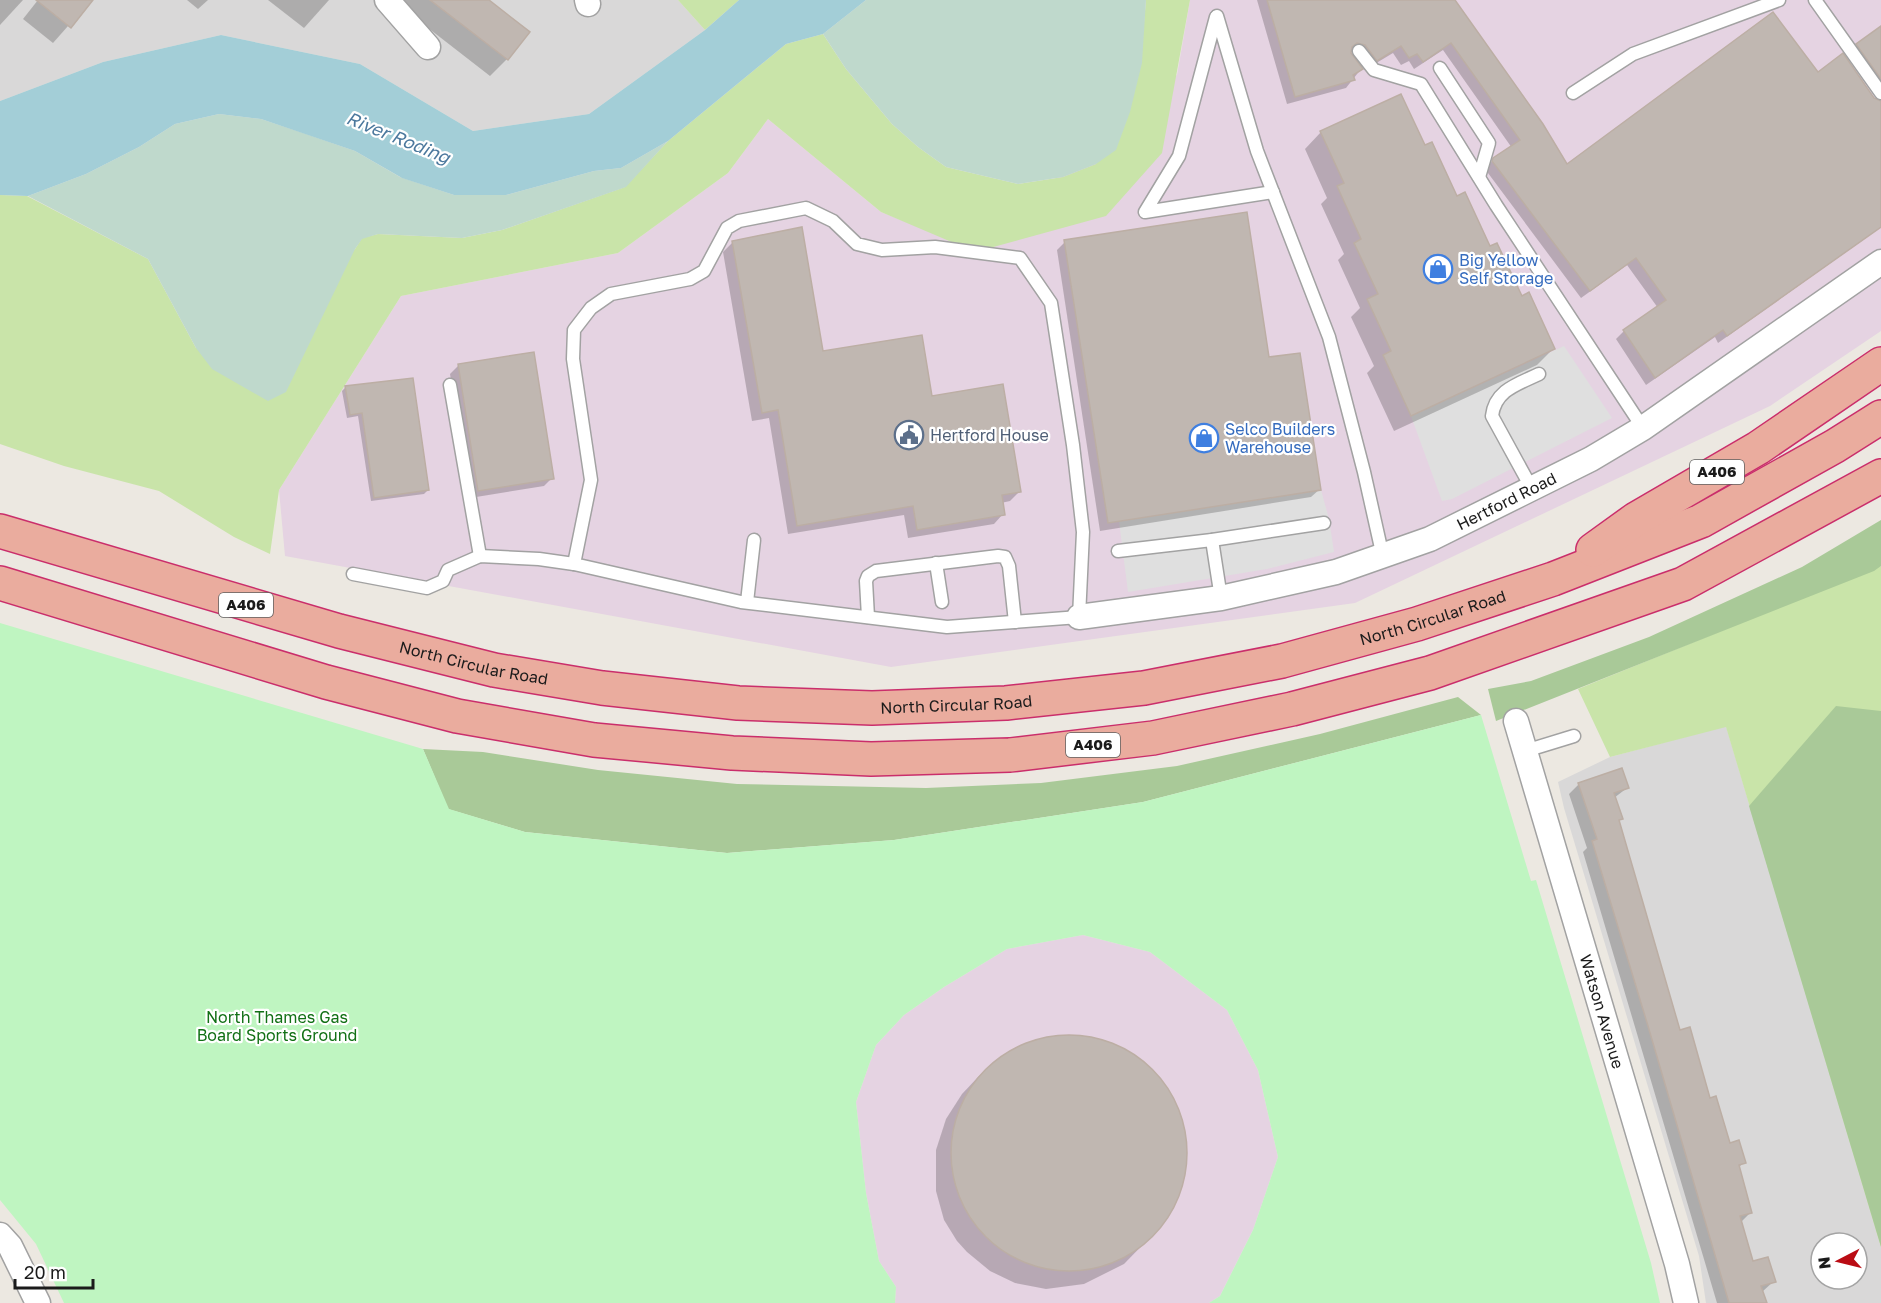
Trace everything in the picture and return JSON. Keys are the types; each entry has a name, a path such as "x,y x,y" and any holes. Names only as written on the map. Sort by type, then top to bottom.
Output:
{"highway":[{"name":"A406","path":"1552,579 1636,519 1758,448 1881,364"},
{"name":"North Circular Road","path":"0,531 339,631 494,670 602,688 738,703 872,708 1006,703 1144,688 1281,661 1417,624 1552,579 1701,521 1835,446 1881,417"},
{"name":"A406","path":"1683,584 1881,476"},
{"name":"A406","path":"0,583 326,682 484,721 594,740 732,753 871,759 1010,755 1153,738 1292,709 1430,673 1683,584 1881,502"}],"street":[{"path":"387,0 428,46"},
{"name":"Hertford Road","path":"1078,617 1221,598 1336,572 1430,539 1592,459 1643,428 1881,262"},
{"name":"Watson Avenue","path":"1516,721 1677,1264 1686,1303"},
{"path":"0,1235 10,1246 38,1303"}],"lane":[{"path":"1573,93 1633,54 1779,0"},
{"path":"1815,0 1881,93"},
{"path":"1273,192 1145,212 1179,156 1217,16 1257,151 1273,192 1329,338 1364,472 1383,557"},
{"path":"1359,51 1374,70 1421,84 1643,428"},
{"path":"1440,68 1489,143 1479,177"},
{"path":"353,573 428,588 442,581 448,570 480,556 539,559 574,564 747,602 947,627 1078,617 1083,532 1073,445 1051,303 1020,258 935,247 882,250 857,244 833,221 806,207 739,221 727,228 704,271 690,279 610,294 591,308 574,330 573,359 591,480 574,564"},
{"path":"1532,489 1492,416 1494,403 1505,391 1539,374"},
{"path":"450,385 480,556"},
{"path":"1118,551 1324,523"},
{"path":"747,602 754,540"},
{"path":"1212,540 1221,598"},
{"path":"868,617 866,588 868,576 876,571 990,556 1005,557 1009,566 1015,622"},
{"path":"936,563 942,602"},
{"path":"1525,751 1574,736"}],"shaded area":[{"path":"0,0 678,0 705,30 589,114 473,131 360,64 221,35 103,62 0,101"},
{"path":"1190,0 1881,0 1881,331 1770,406 1355,603 891,667 285,556 279,490 401,296 618,253 728,173 768,119 881,212 973,249 1177,75"},
{"path":"1564,346 1612,418 1452,499 1442,501 1411,416"},
{"path":"1321,490 1329,519 1334,552 1267,569 1128,592 1119,521"},
{"path":"1726,726 1881,1247 1881,1303 1706,1303 1699,1256 1558,782 1610,757"},
{"path":"1083,935 1150,952 1227,1010 1258,1070 1278,1157 1253,1230 1220,1296 1209,1303 895,1303 896,1287 879,1261 866,1193 856,1102 876,1045 904,1015 944,987 1007,949"}],"green space":[{"path":"678,0 739,0 705,30"},
{"path":"866,0 1146,0 1142,63 1130,112 1116,150 1096,164 1063,177 1018,184 946,167 892,124 846,69 823,34"},
{"path":"1146,0 1190,0 1162,153 1106,216 975,252 881,212 768,119 728,173 618,253 401,296 279,490 270,554 234,537 159,491 64,466 0,444 0,195 27,196 148,259 196,348 355,249 362,238 378,234 462,238 502,230 625,187 668,141 786,44 823,34 846,69 892,124 946,167 1018,184 1063,177 1096,164 1144,22"},
{"path":"219,114 261,119 306,134 355,151 400,177 454,195 506,195 594,171 621,168 668,141 626,187 502,230 462,238 378,234 362,239 355,249 286,392 268,401 212,369 196,348 148,259 28,196 86,174 139,147 175,124"},
{"path":"1881,520 1881,566 1874,571 1496,721 1488,689 1531,681 1649,637 1802,567"},
{"path":"1881,566 1881,1247 1726,727 1610,757 1578,689"},
{"name":"North Thames Gas Board Sports Ground","path":"0,623 423,749 449,809 525,832 727,853 894,840 1143,802 1481,715 1531,881 1536,880 1651,1263 1660,1303 1209,1303 1220,1296 1253,1230 1278,1157 1258,1070 1227,1010 1150,952 1083,935 1007,949 944,987 904,1015 876,1045 856,1102 866,1193 879,1261 896,1287 895,1303 64,1303 36,1244 0,1200"},
{"path":"1458,697 1481,715 1143,802 894,840 727,853 525,832 448,809 423,749 483,752 598,770 737,784 926,788 1041,783 1177,766 1320,734"},
{"path":"1836,706 1881,711 1881,1247 1749,806"}],"water":[{"name":"River Roding","path":"739,0 866,0 823,34 786,44 668,141 621,168 594,171 506,195 454,195 402,178 355,151 261,119 219,114 175,124 139,147 86,174 28,196 0,195 0,101 103,62 221,35 360,64 473,131 589,114 705,30"}],"building":[{"path":"36,0 93,0 71,28"},
{"path":"430,0 489,0 530,32 508,60"},
{"path":"1267,0 1455,0 1543,124 1567,164 1773,12 1818,72 1843,53 1874,98 1881,101 1881,227 1727,336 1723,330 1655,378 1623,330 1666,300 1636,258 1590,291 1492,161 1493,158 1520,140 1451,43 1423,62 1417,54 1409,58 1401,46 1377,61 1365,45 1357,43 1352,47 1351,53 1363,69 1353,75 1355,80 1295,97"},
{"path":"1881,26 1881,79 1856,44"},
{"name":"Big Yellow Self Storage","path":"1401,94 1425,145 1432,142 1457,196 1465,192 1490,246 1497,243 1522,296 1529,292 1555,349 1411,416 1383,355 1391,351 1367,299 1378,294 1354,243 1361,239 1337,186 1344,183 1320,131"},
{"path":"1247,212 1269,357 1300,353 1321,490 1108,523 1064,240"},
{"name":"Hertford House","path":"802,227 823,351 922,335 932,396 1003,384 1021,492 1002,495 1005,515 917,530 913,506 797,526 778,410 762,413 732,241"},
{"path":"534,352 554,479 478,491 458,364"},
{"path":"413,378 429,490 374,498 362,413 350,415 345,386"},
{"path":"1622,768 1629,788 1614,793 1623,819 1619,820 1680,1030 1690,1027 1710,1098 1716,1096 1730,1143 1739,1140 1746,1163 1739,1165 1752,1213 1740,1216 1753,1261 1768,1257 1776,1282 1761,1286 1767,1303 1729,1303 1592,841 1597,839 1578,783"},
{"path":"1057,1035 1081,1035 1103,1040 1125,1049 1153,1069 1167,1087 1178,1108 1185,1130 1187,1153 1185,1176 1178,1198 1167,1219 1153,1237 1125,1257 1103,1266 1081,1271 1057,1271 1035,1266 1013,1257 985,1237 965,1209 956,1187 951,1165 951,1141 956,1119 965,1097 985,1069 1013,1049 1035,1040"}],"place":[{"name":"Big Yellow Self Storage","path":"1438,269"},
{"name":"Hertford House","path":"909,435"},
{"name":"Selco Builders Warehouse","path":"1204,438"}]}
